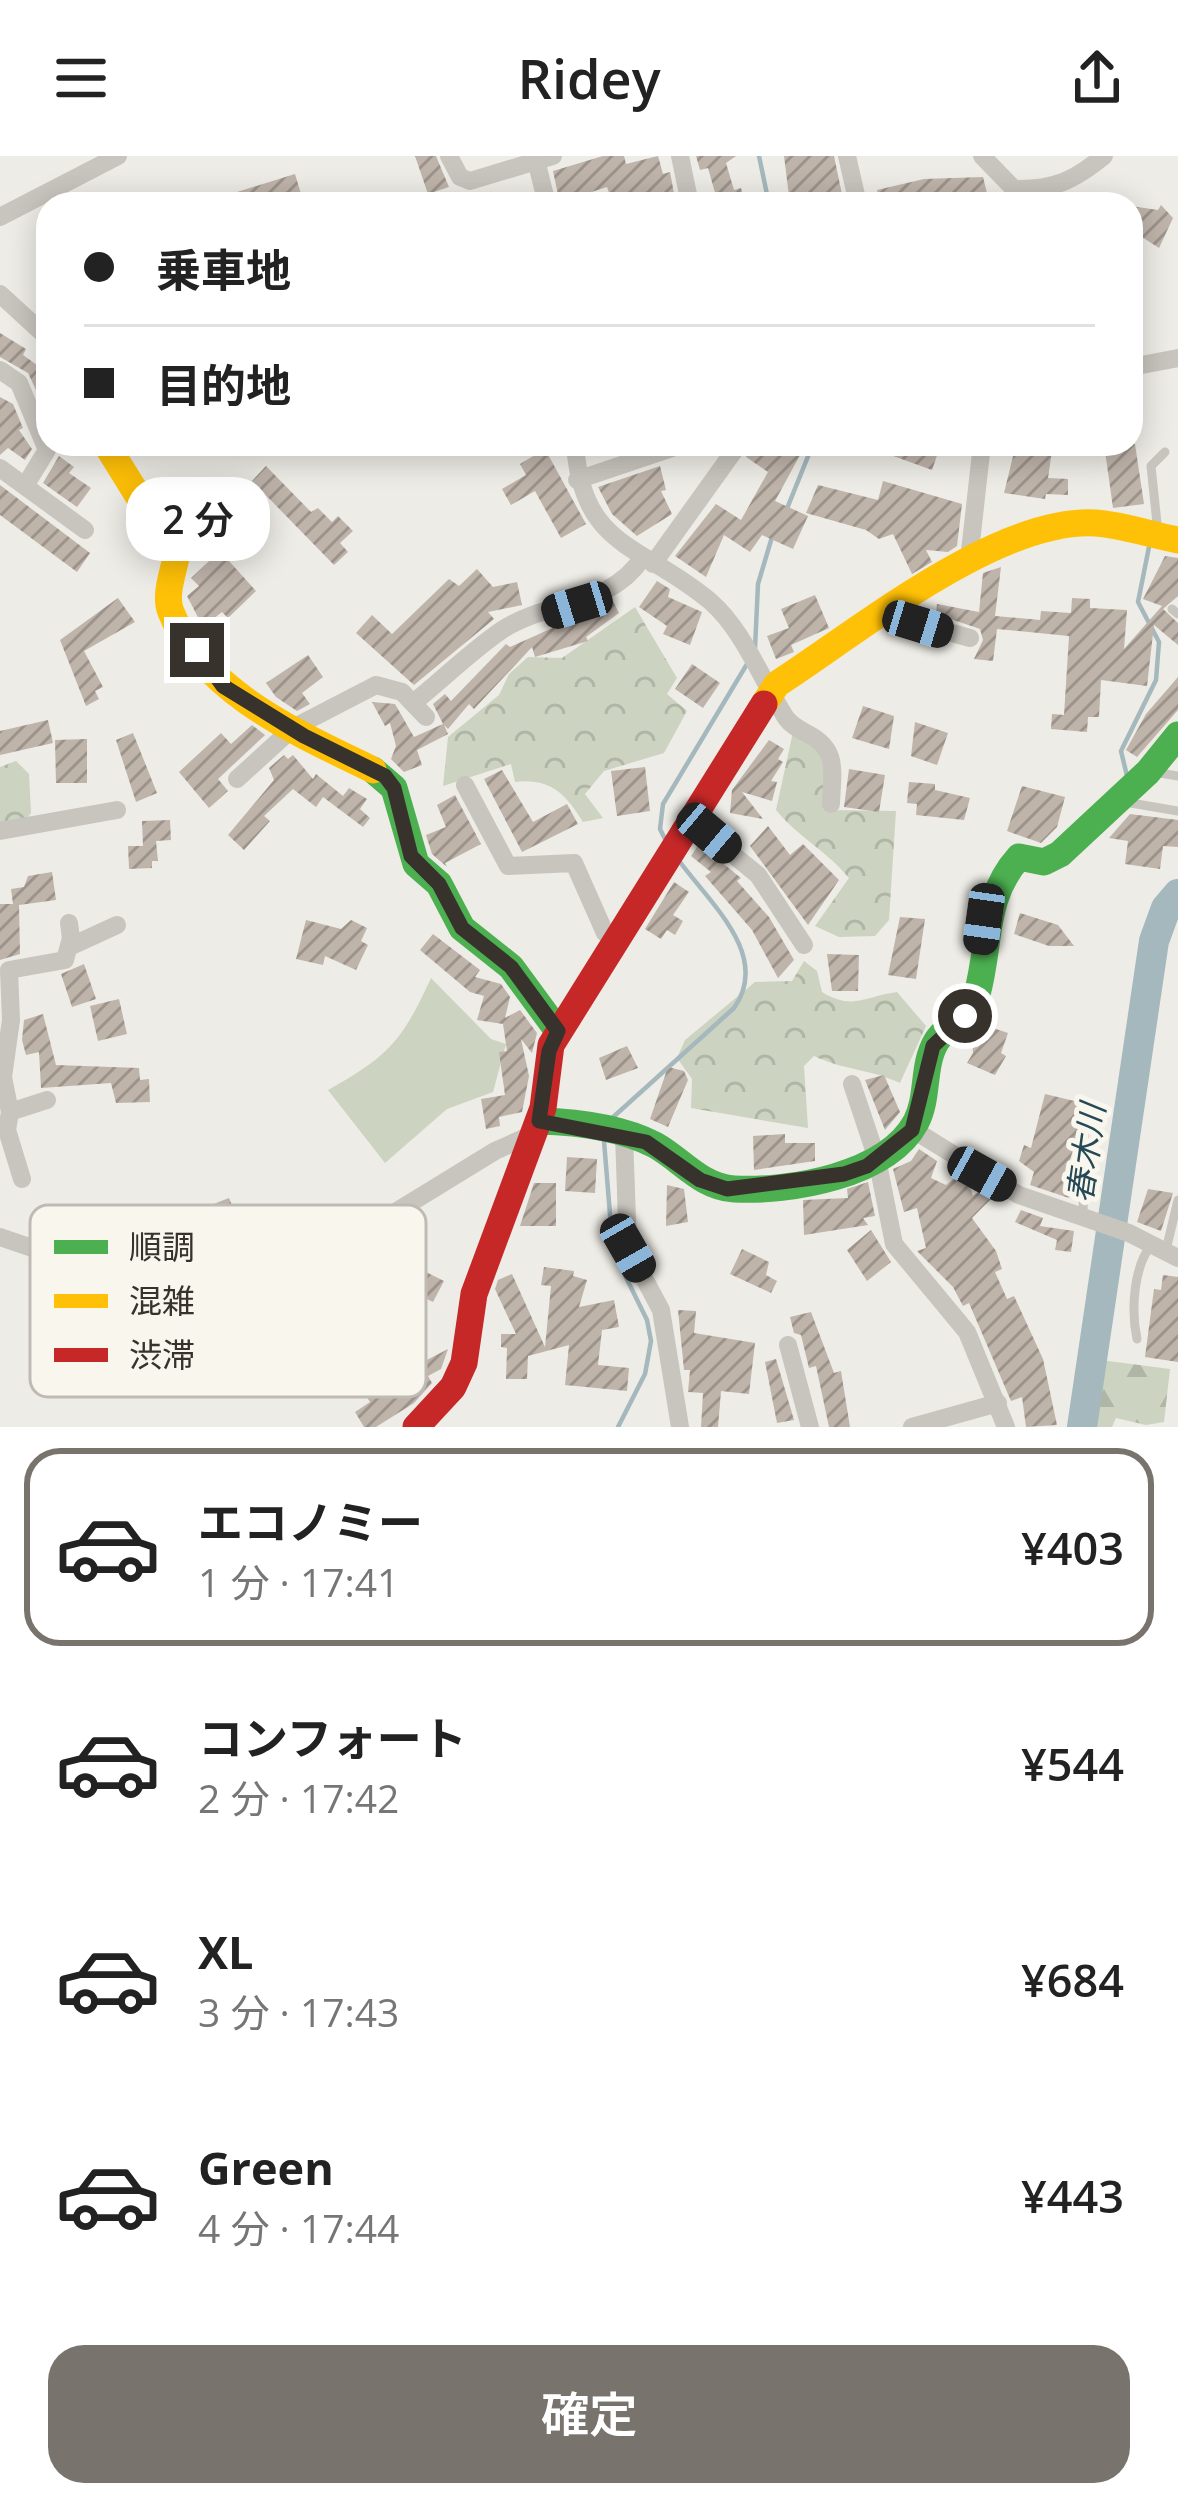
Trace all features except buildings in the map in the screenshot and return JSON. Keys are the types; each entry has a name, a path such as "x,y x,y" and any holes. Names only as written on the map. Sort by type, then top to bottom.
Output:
{"street":[{"path":"48,192 118,156"},
{"path":"449,156 460,176 470,181 542,158 546,192"},
{"path":"680,156 688,192"},
{"path":"847,156 855,192"},
{"path":"982,156 1012,192"},
{"path":"1039,192 1072,181 1104,156"},
{"path":"0,217 36,198"},
{"path":"0,294 36,327"},
{"path":"1143,365 1178,358"},
{"path":"0,370 19,383 36,424"},
{"path":"25,486 43,456"},
{"path":"113,456 176,557 168,597 171,613 223,686 378,770 390,782 411,856 439,884 462,928 511,967 558,1031"},
{"path":"576,456 587,510 648,560 713,604 790,724 828,744 831,804"},
{"path":"578,480 649,456"},
{"path":"237,779 293,728 376,685 402,692 420,711 506,627 628,580 730,456"},
{"path":"969,560 981,456"},
{"path":"0,468 85,530"},
{"path":"416,1427 459,1376 474,1294 537,1127 549,1051 558,1031 771,690 1008,539 1057,525 1105,524 1168,537"},
{"path":"884,614 970,638"},
{"path":"407,1205 537,1127 624,1136 657,1147 700,1180 727,1189 844,1174 877,1159 912,1130 933,1046 965,1016 977,996 984,919 1008,866 1019,856 1044,862 1060,854 1148,772 1178,736"},
{"path":"466,785 508,866 574,863 605,933 614,940"},
{"path":"0,831 118,810"},
{"path":"689,819 758,875 804,945"},
{"path":"22,1179 7,1130 10,1112 3,1077 11,1020 5,968 65,960 69,923"},
{"path":"69,947 117,925"},
{"path":"851,1084 877,1159 894,1244 967,1333 1006,1427"},
{"path":"10,1112 46,1100"},
{"path":"912,1130 1019,1195 1166,1250"},
{"path":"624,1136 628,1248 661,1310 680,1427"},
{"path":"0,1237 30,1247"},
{"path":"788,1345 810,1427"},
{"path":"912,1427 998,1403"}],"lane":[{"path":"1166,452 1151,466 1168,537"},
{"path":"1148,772 1178,776"},
{"path":"1114,800 1178,811"},
{"path":"1084,1133 1089,1221"},
{"path":"1137,1339 1133,1318 1142,1254 1166,1250 1178,1200"}],"green space":[{"path":"635,607 677,678 667,694 687,711 664,753 604,771 585,794 603,818 583,822 570,803 547,785 515,782 511,764 443,786 448,737 499,695 509,674 528,657 562,658"},
{"path":"793,732 825,748 826,810 896,811 889,920 875,936 839,937 815,926 849,878 776,810"},
{"path":"16,761 29,774 31,813 26,820 0,823 0,767"},
{"path":"804,961 817,971 822,992 833,998 851,1001 897,992 926,1026 900,1083 814,1056 804,1066 808,1128 691,1108 692,1079 677,1058 685,1040 755,982 792,981"},
{"path":"431,978 491,1039 506,1044 493,1092 447,1109 385,1163 328,1090 392,1045"},
{"path":"1093,1359 1170,1369 1164,1422 1146,1425 1116,1418 1112,1427 1070,1427"}],"waterway":[{"path":"759,156 766,192"},
{"path":"786,511 808,456"},
{"path":"755,648 758,584 772,537"},
{"path":"1127,776 1121,751 1156,680 1159,642 1138,602 1149,547"},
{"path":"667,843 660,829 663,804 747,664"},
{"path":"611,1119 734,1008 744,989 746,969 732,931 680,862"},
{"name":"春木川","path":"1082,1427 1154,941 1166,908 1178,894"},
{"path":"604,1141 613,1251 647,1320 651,1341 645,1374 618,1427"}],"traffic: fast":[{"path":"539,1121 627,1134 655,1145 712,1183 734,1189 808,1183 883,1156 916,1122 936,1042 974,1002 993,905 1007,873 1019,857 1044,862 1060,854 1148,772 1178,735"},
{"path":"373,770 394,788 416,864 439,884 462,928 511,967 558,1031"}],"traffic: slow":[{"path":"113,456 176,557 169,606 186,641 206,666 285,726 373,770"},
{"path":"764,704 777,684 888,608 1016,538 1058,526 1096,523 1178,540"}],"traffic: jam":[{"path":"416,1427 453,1387 464,1363 474,1294 543,1108 551,1045 764,704"}],"route":[{"path":"197,650 223,686 304,736 378,770 390,782 411,856 439,884 462,928 511,967 558,1031 549,1051 539,1121 646,1142 700,1180 727,1189 844,1174 867,1166 912,1130 933,1046 965,1016"}]}
